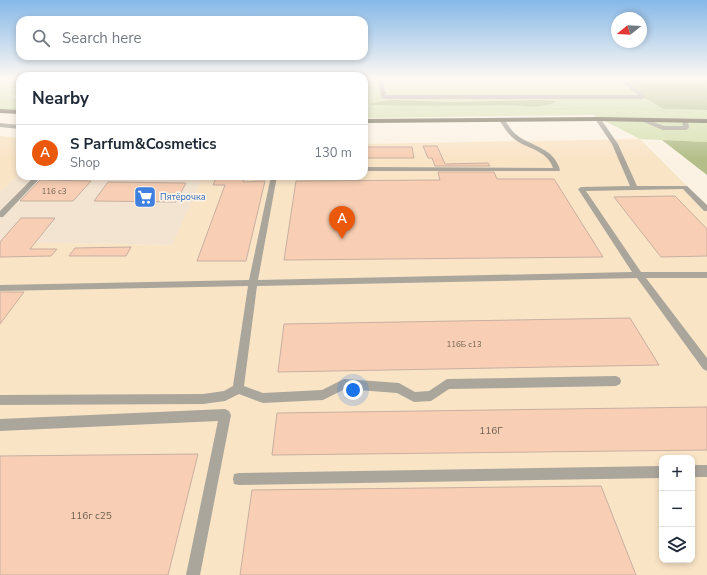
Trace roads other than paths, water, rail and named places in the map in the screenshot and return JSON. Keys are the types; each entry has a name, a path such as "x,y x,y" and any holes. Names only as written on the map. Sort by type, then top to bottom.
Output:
{"main road":[{"path":"0,111 16,112"},
{"path":"368,121 598,119 707,121"}],"lane":[{"path":"598,119 615,144 634,188"},
{"path":"368,169 557,170 555,163 538,148 515,137 502,120"},
{"path":"643,120 663,128 686,128 685,120"},
{"path":"0,125 16,127"},
{"path":"0,215 35,180"},
{"path":"238,389 253,284 273,180"},
{"path":"707,208 686,187 581,189 639,275 707,366"},
{"path":"0,288 639,275 707,275"},
{"path":"0,400 202,399 225,396 238,389 263,398 323,394 344,384 399,388 414,397 431,396 447,384 616,380"},
{"path":"0,424 225,415 193,575"},
{"path":"695,471 707,471"},
{"path":"239,479 659,472"}],"place":[{"name":"Пятёрочка","path":"145,197"},
{"name":"S Parfum&Cosmetics","path":"342,239"}]}
